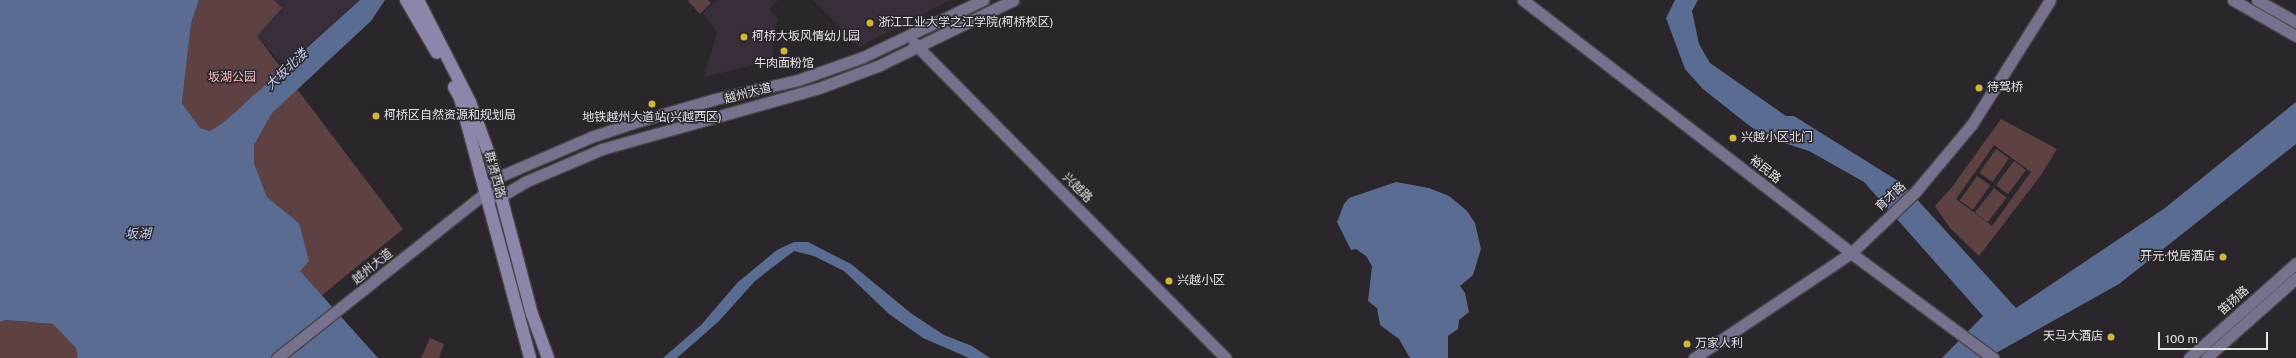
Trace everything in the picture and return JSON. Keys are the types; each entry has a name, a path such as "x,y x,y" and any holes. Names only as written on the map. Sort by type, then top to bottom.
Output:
{"main road":[{"name":"群贤西路","path":"406,0 430,40 460,98 484,194 530,358"},
{"name":"群贤西路","path":"418,0 470,102 496,178 532,314 548,358"}],"street":[{"name":"越州大道","path":"278,358 363,292 484,194 496,178 591,137 715,99 798,80 863,58 908,38 983,0"},
{"name":"越州大道","path":"500,197 527,181 602,150 819,88 880,65 1013,0"},
{"name":"裕民路","path":"1523,0 1851,253 1993,358"},
{"name":"育才路","path":"1694,358 1851,253 1916,191 1972,124 2050,0"},
{"path":"2233,0 2296,36"},
{"path":"2257,0 2296,22"},
{"name":"兴越路","path":"908,38 1226,358"},
{"path":"484,194 500,197"},
{"name":"笛扬路","path":"2190,358 2296,263"},
{"name":"笛扬路","path":"2206,358 2296,278"}],"shaded area":[{"path":"274,0 360,0 284,66 257,36 282,8"},
{"name":"柯桥大坂风情幼儿园","path":"717,0 778,0 769,9 778,20 774,29 772,42 774,60 704,77 717,32 703,13"},
{"name":"浙江工业大学之江学院(柯桥校区)","path":"813,0 950,0 859,47"}],"green space":[{"name":"坂湖公园","path":"199,0 274,0 282,8 257,36 403,229 321,296 300,271 299,223 267,197 254,163 254,145 200,128 182,103 191,24"},
{"path":"708,0 711,3 700,14 688,1"},
{"path":"2001,119 2057,149 2041,175 1979,256 1950,228 1935,206 1952,187","holes":["1994,145 2031,172 1992,226 1956,199"]},
{"path":"1996,149 2009,158 1992,182 1979,173"},
{"path":"2014,161 2026,170 2008,194 1996,185"},
{"path":"1977,176 1990,185 1973,210 1960,201"},
{"path":"1994,188 2007,198 1988,222 1975,212"},
{"path":"6,320 53,324 137,358 0,358 0,322"},
{"path":"430,338 444,344 439,358 421,358"}],"water":[{"name":"坂湖","path":"0,0 199,0 191,24 182,103 200,128 210,131 223,123 360,0 385,0 371,21 272,113 254,145 254,163 267,197 299,223 309,261 300,271 378,358 78,358 76,348 53,324 6,320 0,322"},
{"path":"1675,0 1698,0 1692,11 1699,44 1710,63 1786,116 1794,116 1903,184 2016,308 2165,208 2296,102 2296,144 2119,284 1987,358 1942,358 1983,316 1864,182 1809,151 1769,138 1751,127 1703,89 1685,69 1666,18"},
{"path":"1396,182 1429,188 1449,196 1467,211 1475,223 1481,249 1473,275 1460,286 1465,293 1469,312 1459,320 1458,329 1448,336 1448,358 1410,358 1399,339 1380,325 1377,308 1368,301 1372,266 1366,256 1356,249 1351,250 1337,222 1344,204 1349,198"},
{"path":"794,242 808,242 851,264 912,314 944,335 972,346 990,358 969,358 923,338 889,314 844,271 814,256 794,251 755,281 719,321 677,358 663,358 701,325 738,282 777,250"}],"place":[{"name":"浙江工业大学之江学院(柯桥校区)","path":"870,23"},
{"name":"柯桥大坂风情幼儿园","path":"744,37"},
{"name":"牛肉面粉馆","path":"784,51"},
{"name":"待驾桥","path":"1979,88"},
{"name":"地铁越州大道站(兴越西区)","path":"652,104"},
{"name":"柯桥区自然资源和规划局","path":"376,116"},
{"name":"兴越小区北门","path":"1733,138"},
{"name":"开元·悦居酒店","path":"2223,257"},
{"name":"兴越小区","path":"1169,281"},
{"name":"天马大酒店","path":"2111,337"},
{"name":"万家人利","path":"1687,344"}],"water label":[{"name":"大坂北溇","path":"287,70"}]}
